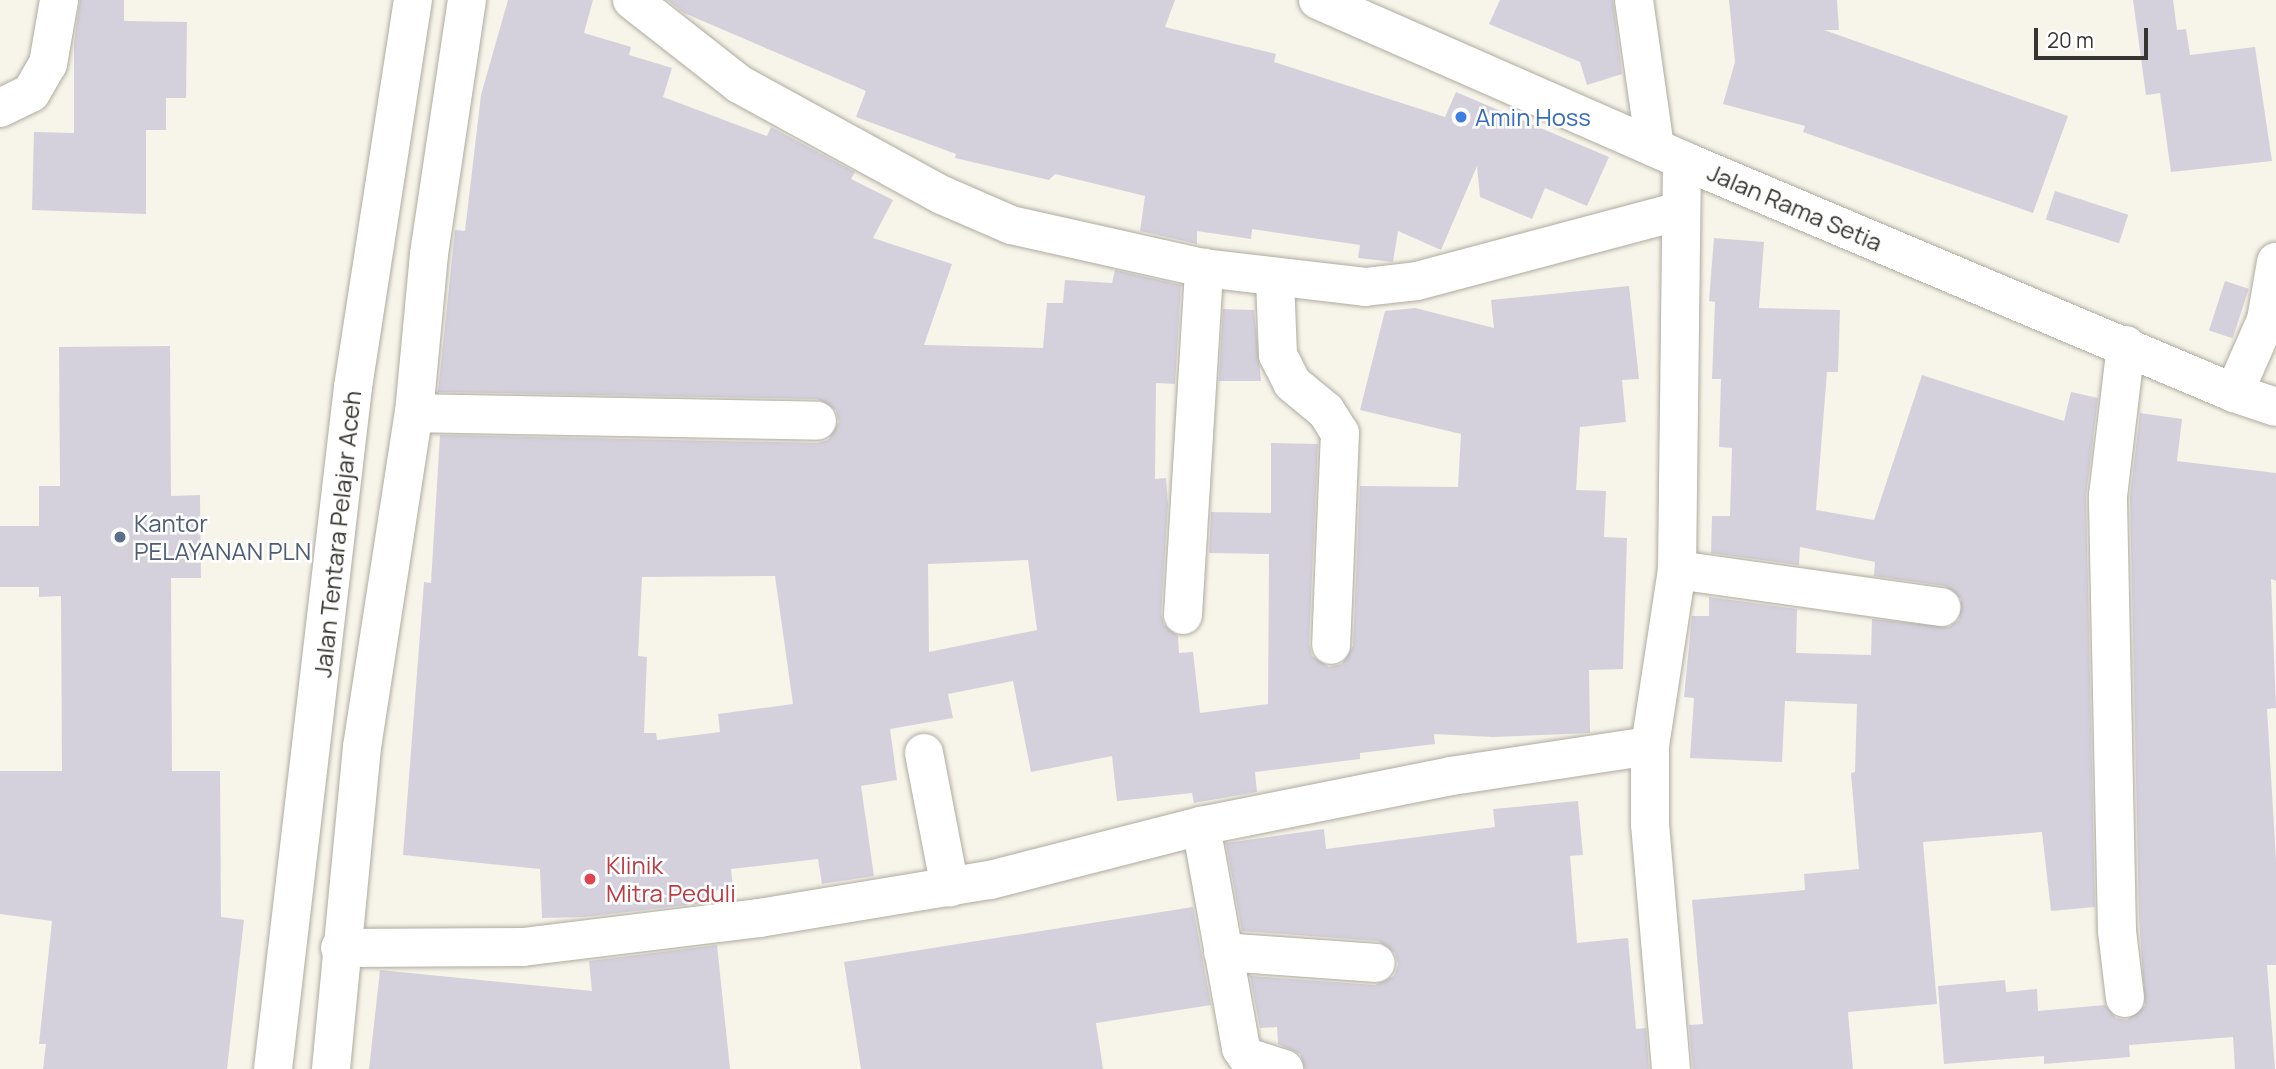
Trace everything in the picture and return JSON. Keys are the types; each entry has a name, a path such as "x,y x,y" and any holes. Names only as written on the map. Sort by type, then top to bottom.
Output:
{"street":[{"path":"0,108 31,93 48,64 59,0"},
{"name":"Jalan Tentara Pelajar Aceh","path":"273,1069 353,387 413,0"},
{"path":"331,1069 340,948 362,747 414,413 429,254 467,0"},
{"path":"632,0 739,84 942,195 1011,225 1204,268 1275,280 1365,287 1417,281 1681,211"},
{"name":"Jalan Rama Setia","path":"1318,0 1668,154 2126,345 2234,393 2276,407"},
{"path":"1634,0 1681,211 1677,570 1650,746 1650,824 1671,1069"},
{"path":"2234,393 2266,320 2276,262"},
{"path":"1183,615 1204,268"},
{"path":"1275,280 1278,355 1292,383 1326,411 1340,433 1331,645"},
{"path":"2125,999 2117,931 2108,496 2126,345"},
{"path":"414,413 817,422"},
{"path":"1677,570 1941,607"},
{"path":"340,948 523,947 760,918 950,888 1201,827 1451,776 1650,746"},
{"path":"310,752 362,747"},
{"path":"924,752 950,888"},
{"path":"1201,827 1241,1048 1247,1057 1284,1069"},
{"path":"1223,953 1376,963"}],"building":[{"path":"80,0 124,0 124,21 187,22 186,98 166,98 166,130 146,130 146,214 32,210 34,132 74,133 74,43"},
{"path":"508,0 593,0 584,33 631,47 629,55 672,68 663,97 767,136 771,127 855,172 851,179 893,200 873,238 952,264 924,345 1043,348 1047,303 1063,303 1065,280 1112,283 1115,270 1181,285 1175,384 1156,383 1155,479 1166,478 1168,505 1161,614 1164,625 1178,636 1179,653 1193,652 1200,713 1268,704 1269,554 1209,553 1211,512 1271,513 1271,443 1318,444 1309,644 1312,656 1329,667 1342,664 1353,646 1360,486 1458,487 1461,434 1360,410 1385,311 1415,308 1494,328 1491,300 1629,286 1639,379 1622,380 1626,422 1580,427 1576,490 1606,491 1604,537 1627,538 1623,669 1589,670 1590,733 1493,737 1434,734 1435,744 1360,753 1360,759 1255,772 1257,792 1194,803 1192,793 1117,801 1112,756 1031,772 1013,681 948,694 953,718 890,729 897,780 861,786 874,876 822,884 818,859 731,869 733,888 712,891 713,902 584,917 542,918 540,869 403,855 424,582 431,583 440,435 817,443 828,440 839,422 836,410 817,399 438,392 455,230 465,231 481,95","holes":["1028,560 1037,630 929,652 928,564","775,576 793,704 718,714 720,732 657,740 656,733 644,733 647,657 638,656 642,577"]},
{"path":"667,0 1175,0 1165,27 1276,54 1274,62 1445,117 1456,92 1609,157 1587,206 1545,188 1532,219 1480,197 1477,166 1441,250 1398,231 1393,262 1358,258 1360,245 1252,229 1251,239 1197,231 1197,244 1140,231 1145,196 1055,174 1049,180 955,158 956,154 856,117 866,91 684,13"},
{"path":"1500,0 1613,0 1622,74 1587,85 1580,62 1489,24"},
{"path":"1729,0 1837,0 1839,30 1824,30 2068,116 2033,213 1803,132 1805,126 1723,104 1735,62"},
{"path":"2133,0 2173,0 2177,30 2186,29 2190,55 2255,47 2272,161 2171,172 2160,93 2146,95"},
{"path":"2055,191 2128,215 2119,243 2046,220"},
{"path":"1714,238 1764,242 1759,308 1840,310 1838,372 1827,372 1816,510 1874,520 1922,375 2064,421 2071,392 2098,398 2086,496 2095,907 2051,911 2042,832 1923,842 1937,1004 1848,1012 1853,1069 1693,1069 1689,1025 1703,1024 1692,900 1805,890 1804,874 1859,869 1851,773 1855,772 1857,704 1785,701 1782,762 1690,758 1694,698 1684,697 1692,616 1709,616 1709,597 1797,609 1796,653 1871,655 1872,619 1949,627 1959,620 1961,599 1945,586 1874,576 1875,562 1800,547 1799,565 1711,553 1712,516 1730,516 1732,448 1719,447 1721,379 1712,379 1715,302 1709,301"},
{"path":"2225,281 2249,289 2233,338 2209,330"},
{"path":"1223,309 1254,310 1261,381 1219,381"},
{"path":"170,346 171,496 200,495 201,578 171,578 172,771 220,771 221,917 244,920 227,1069 43,1069 46,1044 39,1044 52,921 0,914 0,771 62,771 61,596 39,597 39,587 0,587 0,526 39,526 39,486 60,486 59,347"},
{"path":"2140,413 2182,419 2177,461 2276,473 2276,581 2271,579 2276,708 2267,709 2276,859 2276,965 2267,965 2275,1069 2235,1069 2233,1037 2129,1045 2130,1057 2044,1064 2044,1056 1944,1064 1938,986 2005,980 2006,992 2037,989 2038,1011 2105,1005 2116,1018 2127,1020 2145,1006 2139,917 2130,497"},
{"path":"1578,801 1583,855 1570,856 1577,943 1628,938 1636,1029 1646,1028 1649,1069 1305,1069 1300,1054 1278,1044 1277,1027 1260,1028 1250,976 1375,985 1394,976 1398,964 1395,953 1378,941 1242,931 1226,843 1324,829 1326,849 1495,827 1493,809"},
{"path":"1193,907 1211,1005 1096,1023 1103,1069 861,1069 844,962"},
{"path":"717,945 730,1069 369,1069 380,970 592,991 589,961"}],"place":[{"name":"Amin Hoss","path":"1461,117"},
{"name":"Kantor PELAYANAN PLN","path":"120,537"},
{"name":"Klinik Mitra Peduli","path":"590,879"}]}
